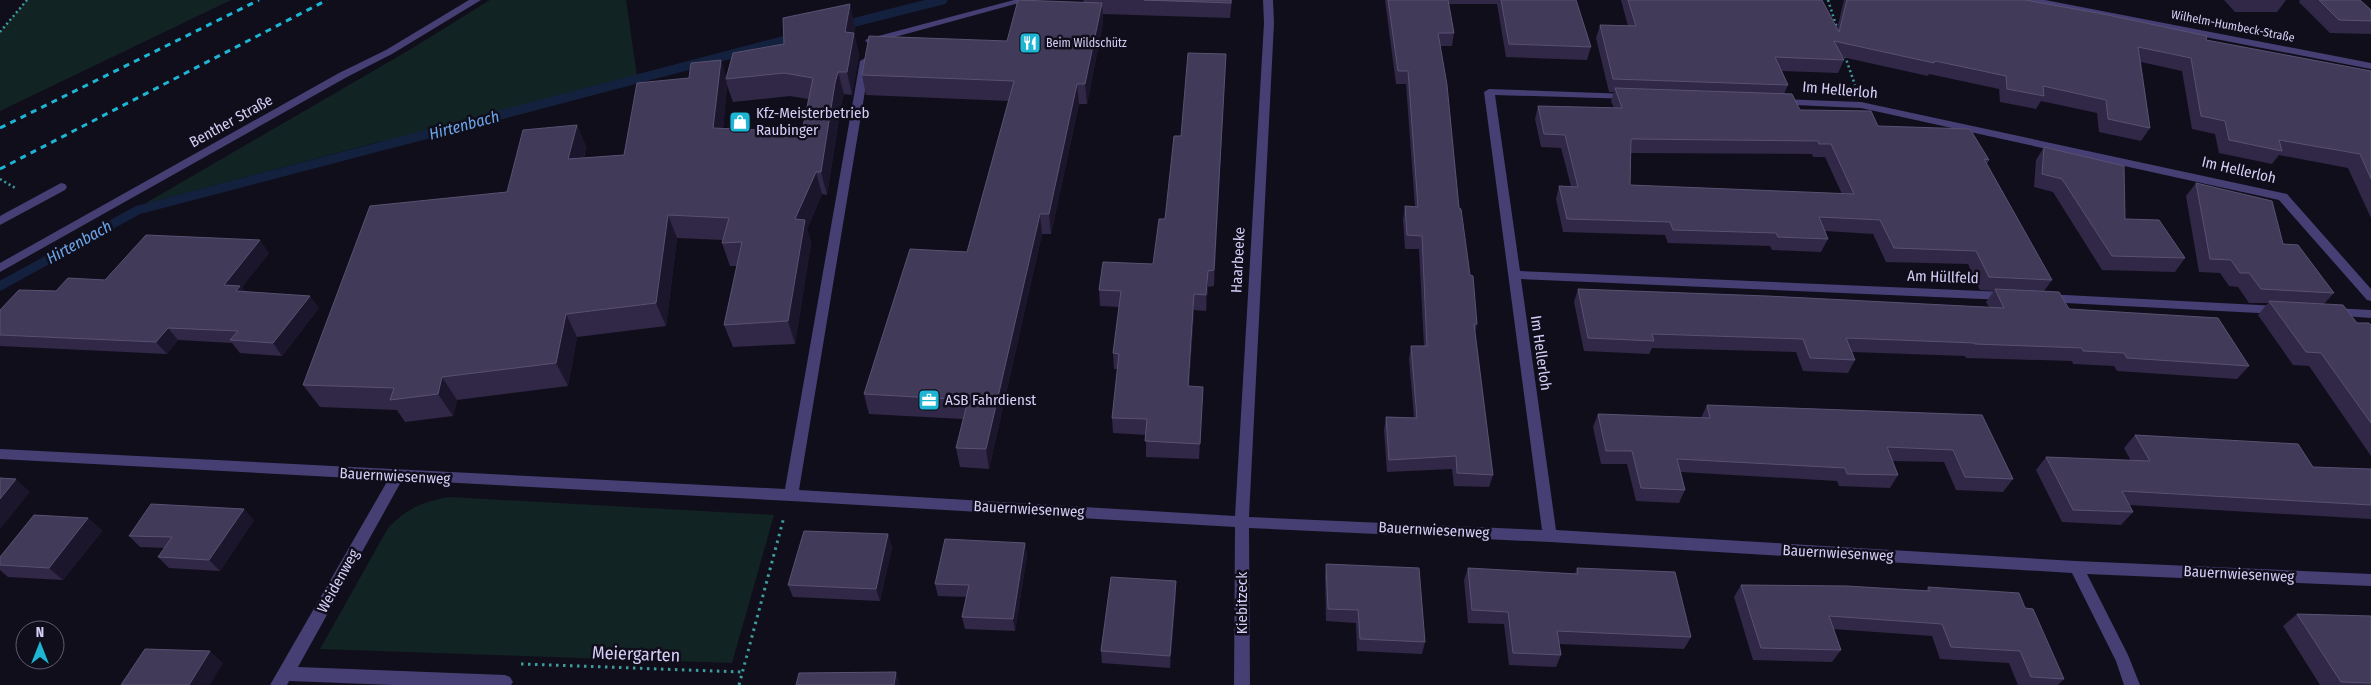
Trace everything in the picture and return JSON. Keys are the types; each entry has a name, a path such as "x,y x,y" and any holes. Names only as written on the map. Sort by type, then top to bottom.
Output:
{"street":[{"name":"Benther Straße","path":"0,268 343,75 390,52 476,0"},
{"path":"791,495 868,41 1025,0"},
{"name":"Haarbeeke","path":"1242,522 1269,23 1268,0"},
{"name":"Wilhelm-Humbeck-Straße","path":"2030,0 2371,66"},
{"name":"Im Hellerloh","path":"1550,536 1489,92 1644,97"},
{"name":"Im Hellerloh","path":"1763,102 1861,105 2283,197 2371,297"},
{"path":"0,221 61,187"},
{"name":"Am Hüllfeld","path":"1514,275 2018,297"},
{"path":"2038,297 2293,310"},
{"path":"2322,312 2371,314"},
{"name":"Bauernwiesenweg","path":"0,454 791,495 1242,522 1550,536 2076,567 2371,580"},
{"name":"Weidenweg","path":"281,680 296,657 397,476"},
{"name":"Kiebitzeck","path":"1242,522 1242,685"},
{"path":"2076,567 2123,660 2132,685"},
{"path":"281,680 505,682"}],"path":[{"path":"0,32 27,0"},
{"path":"1828,0 1839,35"},
{"path":"1844,52 1861,105"},
{"path":"0,179 23,193"},
{"path":"739,685 791,495"},
{"name":"Meiergarten","path":"529,664 742,672"}],"shaded area":[{"path":"27,0 231,0 0,111 0,32"},
{"path":"490,0 626,0 638,83 389,149 382,141 144,204 411,49"},
{"path":"448,497 774,515 732,663 320,649 388,528 415,507"}],"building":[{"path":"1018,0 1102,3 1085,84 1077,84 1049,214 1040,214 986,449 956,448 968,400 864,394 910,249 967,252 1014,81 862,75 869,36 1007,41"},
{"path":"1144,0 1231,0 1231,3"},
{"path":"1388,0 1448,0 1454,33 1438,33 1447,85 1459,208 1461,209 1470,275 1473,276 1477,324 1474,324 1493,475 1457,473 1456,456 1389,460 1386,417 1417,418 1411,346 1427,346 1422,236 1407,235 1405,206 1418,207 1408,71 1398,71"},
{"path":"1501,0 1576,0 1591,47 1509,44"},
{"path":"1628,0 1822,0 1839,32 1847,0 2025,0 2207,36 2206,40 2371,71 2371,179 2360,154 2279,140 2282,151 2229,140 2225,121 2201,116 2191,58 2138,47 2150,128 2108,119 2106,100 2043,86 2044,96 2007,89 2006,76 1935,61 1934,63 1834,41 1844,60 1775,57 1788,85 1613,79 1600,25 1636,26"},
{"path":"2319,0 2360,0 2371,10 2371,21 2339,20"},
{"path":"850,4 845,32 854,33 847,72 838,72 835,83 821,172 816,172 795,219 805,220 788,321 724,325 742,242 722,243 729,218 668,215 656,303 566,314 556,363 442,377 438,394 390,400 394,388 303,385 370,206 507,192 523,130 577,125 568,159 624,155 637,83 689,78 691,63 721,60 713,128 802,132 813,78 784,73 726,79 733,53 784,44 783,18"},
{"path":"1188,53 1226,54 1214,270 1208,271 1206,295 1194,294 1188,386 1203,387 1200,444 1145,441 1147,419 1112,418 1119,354 1113,353 1121,291 1099,290 1103,262 1153,264 1159,219 1165,219 1174,136 1181,136"},
{"path":"1615,88 1792,94 1800,110 1871,111 1878,126 1970,129 1989,160 1984,159 2052,280 1989,277 1976,251 1894,248 1880,220 1819,217 1828,239 1778,237 1776,233 1673,230 1670,222 1567,219 1559,186 1578,187 1565,135 1544,134 1538,106 1622,108","holes":["1631,139 1818,141 1819,144 1831,144 1854,194 1630,185"]},
{"path":"2044,147 2124,166 2125,219 2159,220 2185,258 2112,256 2062,179 2042,174"},
{"path":"2196,183 2272,201 2283,244 2298,245 2334,293 2261,289 2249,273 2240,273 2231,260 2210,259"},
{"path":"146,235 260,240 224,285 240,286 236,291 310,296 273,343 230,340 238,331 168,328 156,342 0,335 0,310 19,290 56,291 68,278 105,280"},
{"path":"1578,289 2004,308 1995,289 2059,292 2069,309 2218,318 2249,366 2127,358 2124,353 2083,351 2082,348 1974,343 1846,338 1855,360 1810,358 1803,339 1652,334 1654,341 1588,338"},
{"path":"2269,301 2343,305 2357,323 2369,323 2371,325 2371,423 2321,353 2306,352"},
{"path":"1707,405 1982,415 2013,479 1965,477 1953,450 1887,447 1898,475 1847,474 1845,468 1677,459 1685,490 1641,488 1632,451 1606,451 1598,414 1710,418"},
{"path":"2135,435 2298,444 2313,467 2371,469 2371,505 2122,491 2133,512 2073,510 2046,457 2150,461"},
{"path":"0,478 16,479 0,499"},
{"path":"151,504 244,509 209,560 158,557 172,537 129,536"},
{"path":"34,515 88,518 49,568 0,565 0,557"},
{"path":"804,531 888,534 876,589 788,585"},
{"path":"945,539 1025,543 1013,619 962,617 969,585 935,584"},
{"path":"1326,564 1419,568 1425,642 1360,639 1358,610 1328,609"},
{"path":"1468,568 1578,574 1577,568 1675,572 1691,637 1557,631 1561,655 1513,653 1508,612 1472,610"},
{"path":"1111,577 1176,581 1170,656 1101,651"},
{"path":"1741,585 1847,586 1930,591 1928,587 2019,593 2025,608 2033,609 2064,679 2031,677 2020,651 1951,647 1942,624 1829,616 1841,650 1761,648"},
{"path":"2297,614 2371,616 2371,683 2341,682"},
{"path":"145,649 210,651 189,685 121,685"},
{"path":"896,672 894,685 796,685 799,673"}],"waterway":[{"name":"Hirtenbach","path":"840,26 943,0"},
{"name":"Hirtenbach","path":"0,286 138,210 797,37"}],"railway":[{"path":"0,128 259,0"},
{"path":"0,169 327,0"}],"place":[{"name":"Beim Wildschütz","path":"1030,43"},
{"name":"Kfz-Meisterbetrieb Raubinger","path":"740,122"},
{"name":"ASB Fahrdienst","path":"929,400"}]}
